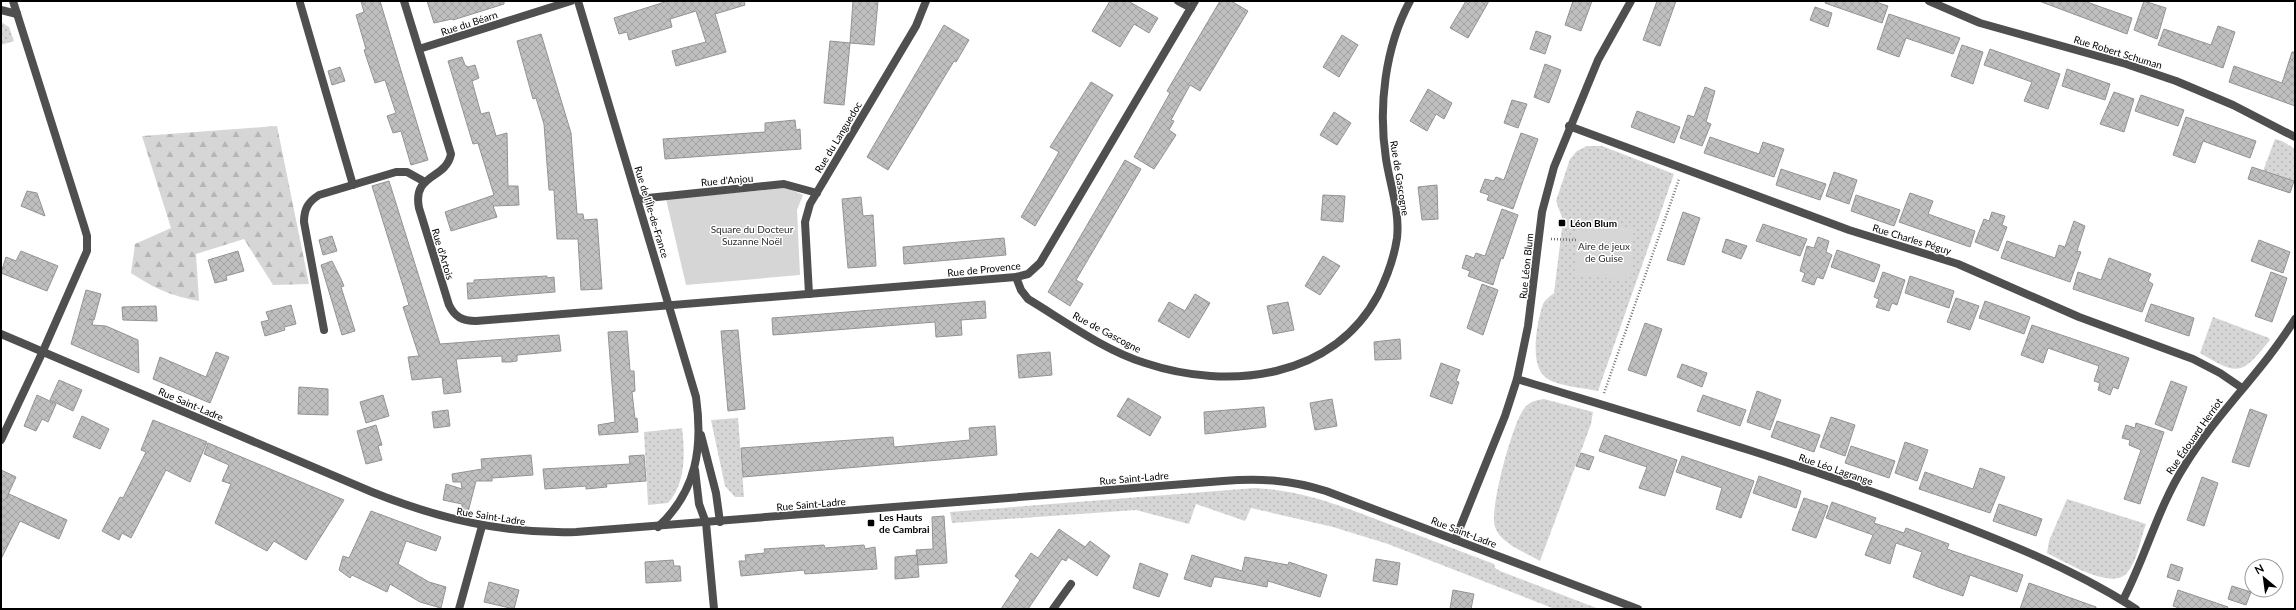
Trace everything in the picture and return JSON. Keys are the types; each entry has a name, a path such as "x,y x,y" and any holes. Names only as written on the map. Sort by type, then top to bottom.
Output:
{"street":[{"path":"1,440 43,351 86,251 87,244 84,226 13,1"},
{"path":"324,330 304,222 306,209 309,203 319,195 402,171 407,172 424,182 447,165 451,154 404,1"},
{"name":"Rue du Béarn","path":"419,50 571,1"},
{"name":"Rue de l'Île-de-France","path":"578,1 693,386 699,430 716,493 720,522"},
{"name":"Rue du Languedoc","path":"809,294 805,222 806,213 916,26 926,1"},
{"path":"1178,1 1193,4"},
{"name":"Rue de Gascogne","path":"1016,277 1020,290 1028,300 1118,352 1144,363 1173,371 1229,376 1258,375 1292,368 1331,347 1355,327 1372,305 1385,281 1394,253 1397,227 1384,149 1384,100 1391,53 1400,23 1410,1"},
{"name":"Rue Léon Blum","path":"1455,540 1505,416 1517,380 1528,326 1545,198 1569,126 1598,60 1631,1"},
{"name":"Rue Robert Schuman","path":"1929,1 1980,23 2126,64 2171,79 2233,105 2295,137"},
{"path":"300,3 353,185"},
{"name":"Rue de Provence","path":"669,304 1016,277 1028,274 1040,263 1193,4"},
{"path":"1,10 17,14"},
{"name":"Rue Charles Péguy","path":"1569,126 1683,167 1849,230 1958,264 2079,317 2193,359 2220,372 2242,388"},
{"name":"Rue d'Artois","path":"424,182 418,194 419,208 446,298 456,316 468,321 476,321 669,304"},
{"name":"Rue d'Anjou","path":"638,199 784,184 817,193"},
{"name":"Rue Édouard Herriot","path":"2123,600 2137,572 2172,485 2204,436 2295,319"},
{"name":"Rue Saint-Ladre","path":"2,336 43,351 394,501 431,514 482,526 555,533 658,527 1224,480 1268,479 1298,483 1326,491 1638,609"},
{"name":"Rue Léo Lagrange","path":"1517,380 1740,447 1939,517 2040,558 2123,600 2136,609"},
{"name":"Rue de l'Île-de-France","path":"658,527 681,502 688,486 695,464 699,430"},
{"name":"Rue de l'Île-de-France","path":"695,464 699,504 706,523 714,609"},
{"path":"459,609 482,526"},
{"path":"1053,609 1071,584"}],"path":[{"path":"1600,404 1683,167"},
{"path":"1539,238 1577,240"}],"green space":[{"path":"1,22 9,27 14,41 1,45"},
{"path":"277,126 309,284 273,285 244,239 196,254 199,301 180,297 163,291 131,273 135,244 171,228 142,136"},
{"path":"2275,139 2282,141 2295,149 2295,181 2263,171"},
{"path":"1587,146 1602,146 1674,174 1598,391 1563,385 1545,377 1540,371 1536,352 1537,331 1543,304 1554,293 1563,220 1556,201 1570,159 1577,151"},
{"name":"Square du Docteur Suzanne Noël","path":"788,188 803,195 797,210 800,275 686,285 666,199"},
{"name":"Aire de jeux de Guise","path":"1578,224 1634,229 1630,280 1574,275"},
{"path":"2213,317 2269,338 2270,340 2253,360 2246,365 2240,368 2224,366 2200,353"},
{"path":"1544,399 1593,412 1591,424 1540,561 1514,547 1502,538 1495,527 1494,517 1498,486 1518,419 1527,405"},
{"path":"738,418 744,497 735,497 725,486 711,420"},
{"path":"682,428 684,457 678,486 668,503 648,505 644,432"},
{"path":"1255,488 1290,492 1338,505 1494,564 1495,568 1500,571 1599,609 1555,609 1388,544 1333,527 1251,508 1245,521 1196,504 1189,524 1136,510 952,523 950,512"},
{"path":"2067,499 2146,524 2134,562 2127,573 2120,578 2111,579 2100,577 2076,568 2047,553 2049,541"}],"building":[{"path":"361,1 380,1 428,160 411,165 401,131 393,133 387,116 396,113 385,80 375,83 364,50 366,49 356,15 364,12"},
{"path":"427,1 504,1 504,4 453,20 434,23"},
{"path":"668,1 744,1 745,5 715,14 726,52 676,66 672,51 706,42 696,11 670,19 672,27 629,40 627,32 619,34 614,18"},
{"path":"853,1 878,1 874,45 850,43"},
{"path":"1110,1 1128,1 1158,18 1149,33 1134,24 1120,47 1092,31"},
{"path":"1220,1 1231,1 1248,11 1200,91 1190,85 1171,120 1174,121 1169,130 1176,135 1154,169 1134,157 1170,93 1167,91"},
{"path":"1466,1 1489,1 1468,38 1450,28"},
{"path":"1573,1 1592,1 1581,31 1565,25"},
{"path":"1657,1 1676,1 1660,46 1643,40"},
{"path":"1826,1 1873,1 1888,6 1882,23 1825,3"},
{"path":"2039,1 2084,1 2132,18 2127,34"},
{"path":"2144,1 2166,8 2157,39 2134,30"},
{"path":"1815,7 1832,13 1828,27 1810,20"},
{"path":"1889,14 1960,38 1953,54 1906,38 1899,57 1877,49"},
{"path":"944,25 969,40 956,62 954,61 888,170 867,157"},
{"path":"2218,26 2235,32 2223,68 2158,45 2164,29 2211,45"},
{"path":"1536,31 1551,36 1545,54 1530,49"},
{"path":"541,34 571,133 577,214 583,214 584,220 597,219 602,289 581,290 578,239 557,239 554,190 549,190 544,124 536,98 533,99 517,41"},
{"path":"1342,35 1358,45 1339,77 1323,67"},
{"path":"830,41 850,43 844,105 824,103"},
{"path":"1962,45 1983,52 1973,84 1951,76"},
{"path":"1990,49 2060,74 2048,109 2024,101 2032,82 1984,65"},
{"path":"2292,52 2295,52 2295,106 2229,82 2234,66 2282,83"},
{"path":"462,57 465,65 468,67 475,65 479,78 472,81 481,114 489,112 496,136 507,133 508,186 518,186 519,205 493,206 497,217 451,231 445,212 494,195 478,143 473,144 448,61"},
{"path":"1545,64 1561,70 1549,103 1534,97"},
{"path":"340,67 345,81 332,85 328,71"},
{"path":"2067,69 2110,84 2105,100 2062,86"},
{"path":"1091,82 1113,95 1035,226 1021,217 1059,152 1050,147"},
{"path":"1705,87 1715,91 1706,122 1711,124 1702,146 1680,138 1688,115 1694,117"},
{"path":"1428,89 1452,103 1444,119 1436,114 1427,131 1410,121"},
{"path":"2114,92 2134,99 2124,132 2100,124"},
{"path":"2141,95 2184,110 2178,126 2135,111"},
{"path":"1512,100 1527,104 1518,128 1504,123"},
{"path":"1637,111 1680,127 1674,143 1631,127"},
{"path":"1334,112 1351,123 1337,145 1320,135"},
{"path":"2186,117 2256,141 2250,158 2203,141 2195,163 2173,155"},
{"path":"795,120 796,130 800,129 801,149 665,159 663,139 765,132 765,123"},
{"path":"1521,133 1538,139 1513,209 1487,200 1489,195 1480,192 1485,179 1494,181 1496,177 1504,180"},
{"path":"1710,137 1759,154 1763,142 1784,149 1774,177 1704,153"},
{"path":"1125,160 1141,169 1076,280 1083,284 1070,306 1048,292"},
{"path":"2252,167 2294,181 2290,193 2248,179"},
{"path":"1781,169 1826,184 1820,200 1776,185"},
{"path":"1834,172 1857,180 1849,204 1826,196"},
{"path":"389,181 440,344 559,335 561,351 517,355 517,361 510,362 502,362 502,356 456,359 461,392 444,394 442,377 412,380 408,357 419,356 403,307 409,305 372,186"},
{"path":"1437,185 1438,219 1422,220 1418,187"},
{"path":"27,191 37,193 45,216 21,206"},
{"path":"1910,193 1933,201 1928,214 1975,231 1970,247 1899,222"},
{"path":"1323,195 1345,196 1343,222 1321,220"},
{"path":"1856,195 1900,210 1894,226 1851,211"},
{"path":"861,197 863,216 873,215 876,266 848,268 842,199"},
{"path":"1502,209 1518,215 1503,259 1501,258 1493,285 1468,276 1470,271 1462,268 1466,255 1474,258 1476,253 1485,256"},
{"path":"1683,212 1700,218 1684,265 1667,260"},
{"path":"1992,212 2005,216 2002,225 2007,227 1998,251 1975,242 1984,219 1989,221"},
{"path":"2074,221 2085,226 2077,251 2081,252 2070,282 2001,258 2007,241 2055,258 2059,245 2065,247"},
{"path":"1763,224 1807,239 1800,256 1756,241"},
{"path":"332,236 337,251 323,255 319,240"},
{"path":"1818,237 1829,241 1826,252 1832,255 1823,279 1817,277 1814,285 1802,281 1805,273 1800,271 1807,246 1814,248"},
{"path":"1004,238 1006,255 904,264 903,247"},
{"path":"1726,239 1747,246 1741,259 1722,252"},
{"path":"2259,240 2290,252 2283,273 2251,261"},
{"path":"1837,250 1880,265 1874,282 1831,267"},
{"path":"21,251 58,266 47,291 1,273 6,257 16,261"},
{"path":"238,251 244,271 226,276 227,280 215,283 208,260"},
{"path":"1323,256 1340,266 1320,295 1305,286"},
{"path":"2109,258 2151,274 2148,281 2153,284 2142,312 2073,289 2078,272 2101,280"},
{"path":"332,261 344,286 341,287 355,331 342,335 321,265"},
{"path":"1883,272 1905,280 1897,305 1892,303 1889,311 1876,307 1879,299 1874,297"},
{"path":"2271,272 2287,278 2272,322 2255,316"},
{"path":"547,276 547,278 554,277 555,292 468,299 467,283 474,283 474,280"},
{"path":"1910,276 1954,291 1949,308 1905,293"},
{"path":"1482,284 1498,290 1483,335 1467,328"},
{"path":"86,290 101,294 94,320 89,319 93,321 92,325 106,326 138,340 139,373 71,344"},
{"path":"1195,294 1210,303 1189,338 1158,321 1169,302 1185,311"},
{"path":"1956,298 1979,306 1970,330 1947,322"},
{"path":"985,301 986,318 961,320 962,335 936,337 935,322 773,335 772,318"},
{"path":"1985,301 2030,317 2024,334 1979,318"},
{"path":"1288,302 1294,330 1273,334 1267,306"},
{"path":"2151,304 2194,318 2189,336 2145,321"},
{"path":"291,305 296,324 284,327 285,330 265,336 261,322 269,320 266,312"},
{"path":"156,306 157,321 123,320 122,307"},
{"path":"1645,323 1662,329 1646,376 1628,370"},
{"path":"2032,325 2129,358 2118,389 2113,387 2110,395 2098,390 2100,383 2094,381 2099,366 2048,348 2043,363 2021,355"},
{"path":"738,330 745,409 728,411 721,331"},
{"path":"627,331 630,371 634,371 635,391 632,392 638,432 599,435 598,425 615,422 608,332"},
{"path":"1400,339 1401,359 1375,360 1374,342"},
{"path":"216,352 229,357 210,403 153,379 160,357 206,377"},
{"path":"1050,352 1052,375 1019,378 1017,355"},
{"path":"1441,363 1460,370 1456,381 1459,382 1452,404 1430,396"},
{"path":"1682,364 1707,373 1702,387 1677,377"},
{"path":"59,380 82,390 73,411 50,400"},
{"path":"2171,381 2187,387 2172,431 2155,424"},
{"path":"299,387 328,389 328,415 298,414"},
{"path":"1757,391 1781,400 1770,430 1747,422"},
{"path":"37,395 56,404 48,422 42,419 36,431 24,426"},
{"path":"383,395 389,416 366,423 360,402"},
{"path":"1703,395 1746,410 1740,426 1697,411"},
{"path":"1128,398 1161,417 1150,436 1117,416"},
{"path":"1332,399 1337,426 1315,430 1310,403"},
{"path":"1264,407 1266,427 1205,434 1204,412"},
{"path":"2250,409 2267,415 2249,467 2232,462"},
{"path":"448,410 450,426 434,428 432,412"},
{"path":"82,416 109,429 100,449 73,437"},
{"path":"1831,417 1855,425 1845,456 1820,447"},
{"path":"153,420 207,442 190,482 166,470 131,538 122,533 119,540 102,531 120,497 123,498 146,452 141,450"},
{"path":"1777,421 1820,435 1814,452 1771,437"},
{"path":"2136,423 2164,432 2140,504 2124,499 2141,450 2129,445 2130,440 2122,438 2126,425 2135,428"},
{"path":"376,425 382,445 378,446 382,460 366,464 357,431"},
{"path":"995,426 997,455 743,477 741,448 893,437 894,447 970,440 969,428"},
{"path":"1605,435 1677,460 1665,496 1639,488 1647,467 1599,451"},
{"path":"1905,442 1928,450 1917,481 1895,473"},
{"path":"208,443 344,500 306,560 274,541 267,551 215,523 231,484 222,481 229,465 204,454"},
{"path":"1851,446 1895,461 1889,478 1845,463"},
{"path":"1581,453 1594,457 1589,470 1576,466"},
{"path":"531,455 533,475 492,478 492,481 476,481 467,516 462,515 462,504 443,500 446,484 462,489 461,482 453,482 452,474 482,469 481,459"},
{"path":"644,455 646,481 606,484 607,487 586,489 586,486 545,489 543,469 630,464 629,456"},
{"path":"1682,456 1754,481 1741,518 1716,509 1722,488 1676,472"},
{"path":"1980,468 2005,477 1990,513 1919,489 1925,472 1973,489"},
{"path":"1,470 16,477 6,499 9,494 67,520 59,539 20,521 1,559"},
{"path":"1759,476 1801,491 1796,508 1753,493"},
{"path":"2202,477 2218,483 2204,526 2187,520"},
{"path":"1804,498 1828,506 1816,538 1792,530"},
{"path":"1832,502 1876,518 1874,523 1904,533 1906,528 1949,544 1947,549 2023,575 2017,592 1970,575 1963,596 1913,577 1922,552 1896,543 1890,564 1865,555 1873,535 1826,518"},
{"path":"1999,504 2042,519 2036,536 1993,521"},
{"path":"371,511 441,537 436,551 406,541 398,564 429,582 446,587 441,608 420,602 390,584 387,592 352,575 350,578 339,570 343,556 349,558"},
{"path":"944,516 947,563 918,565 916,550 933,549 932,517"},
{"path":"1059,529 1085,547 1090,541 1110,556 1097,576 1068,557 1066,561 1062,559 1028,609 1001,609 1020,580 1015,576 1031,553 1038,558"},
{"path":"824,545 825,548 864,545 865,549 875,547 877,569 805,574 804,570 741,576 739,561 746,561 745,555 765,553 764,549"},
{"path":"917,555 919,577 895,579 895,557"},
{"path":"1192,555 1242,571 1245,557 1288,565 1289,562 1327,575 1320,597 1268,581 1267,587 1214,577 1211,587 1184,579"},
{"path":"1376,559 1400,563 1397,585 1373,581"},
{"path":"673,560 674,566 680,566 681,581 646,583 645,562"},
{"path":"1140,563 1168,574 1159,597 1133,588"},
{"path":"2171,564 2183,568 2179,581 2167,577"},
{"path":"489,582 519,590 514,609 484,602"},
{"path":"2029,583 2096,607 2096,609 2020,609"},
{"path":"2232,586 2244,590 2244,598 2249,598 2246,605 2228,599"},
{"path":"1453,590 1474,594 1471,609 1450,609"},
{"path":"2178,590 2228,607 2227,609 2182,609 2173,606"}],"place":[{"name":"Léon Blum","path":"1562,223"},
{"name":"Les Hauts de Cambrai","path":"871,523"}]}
